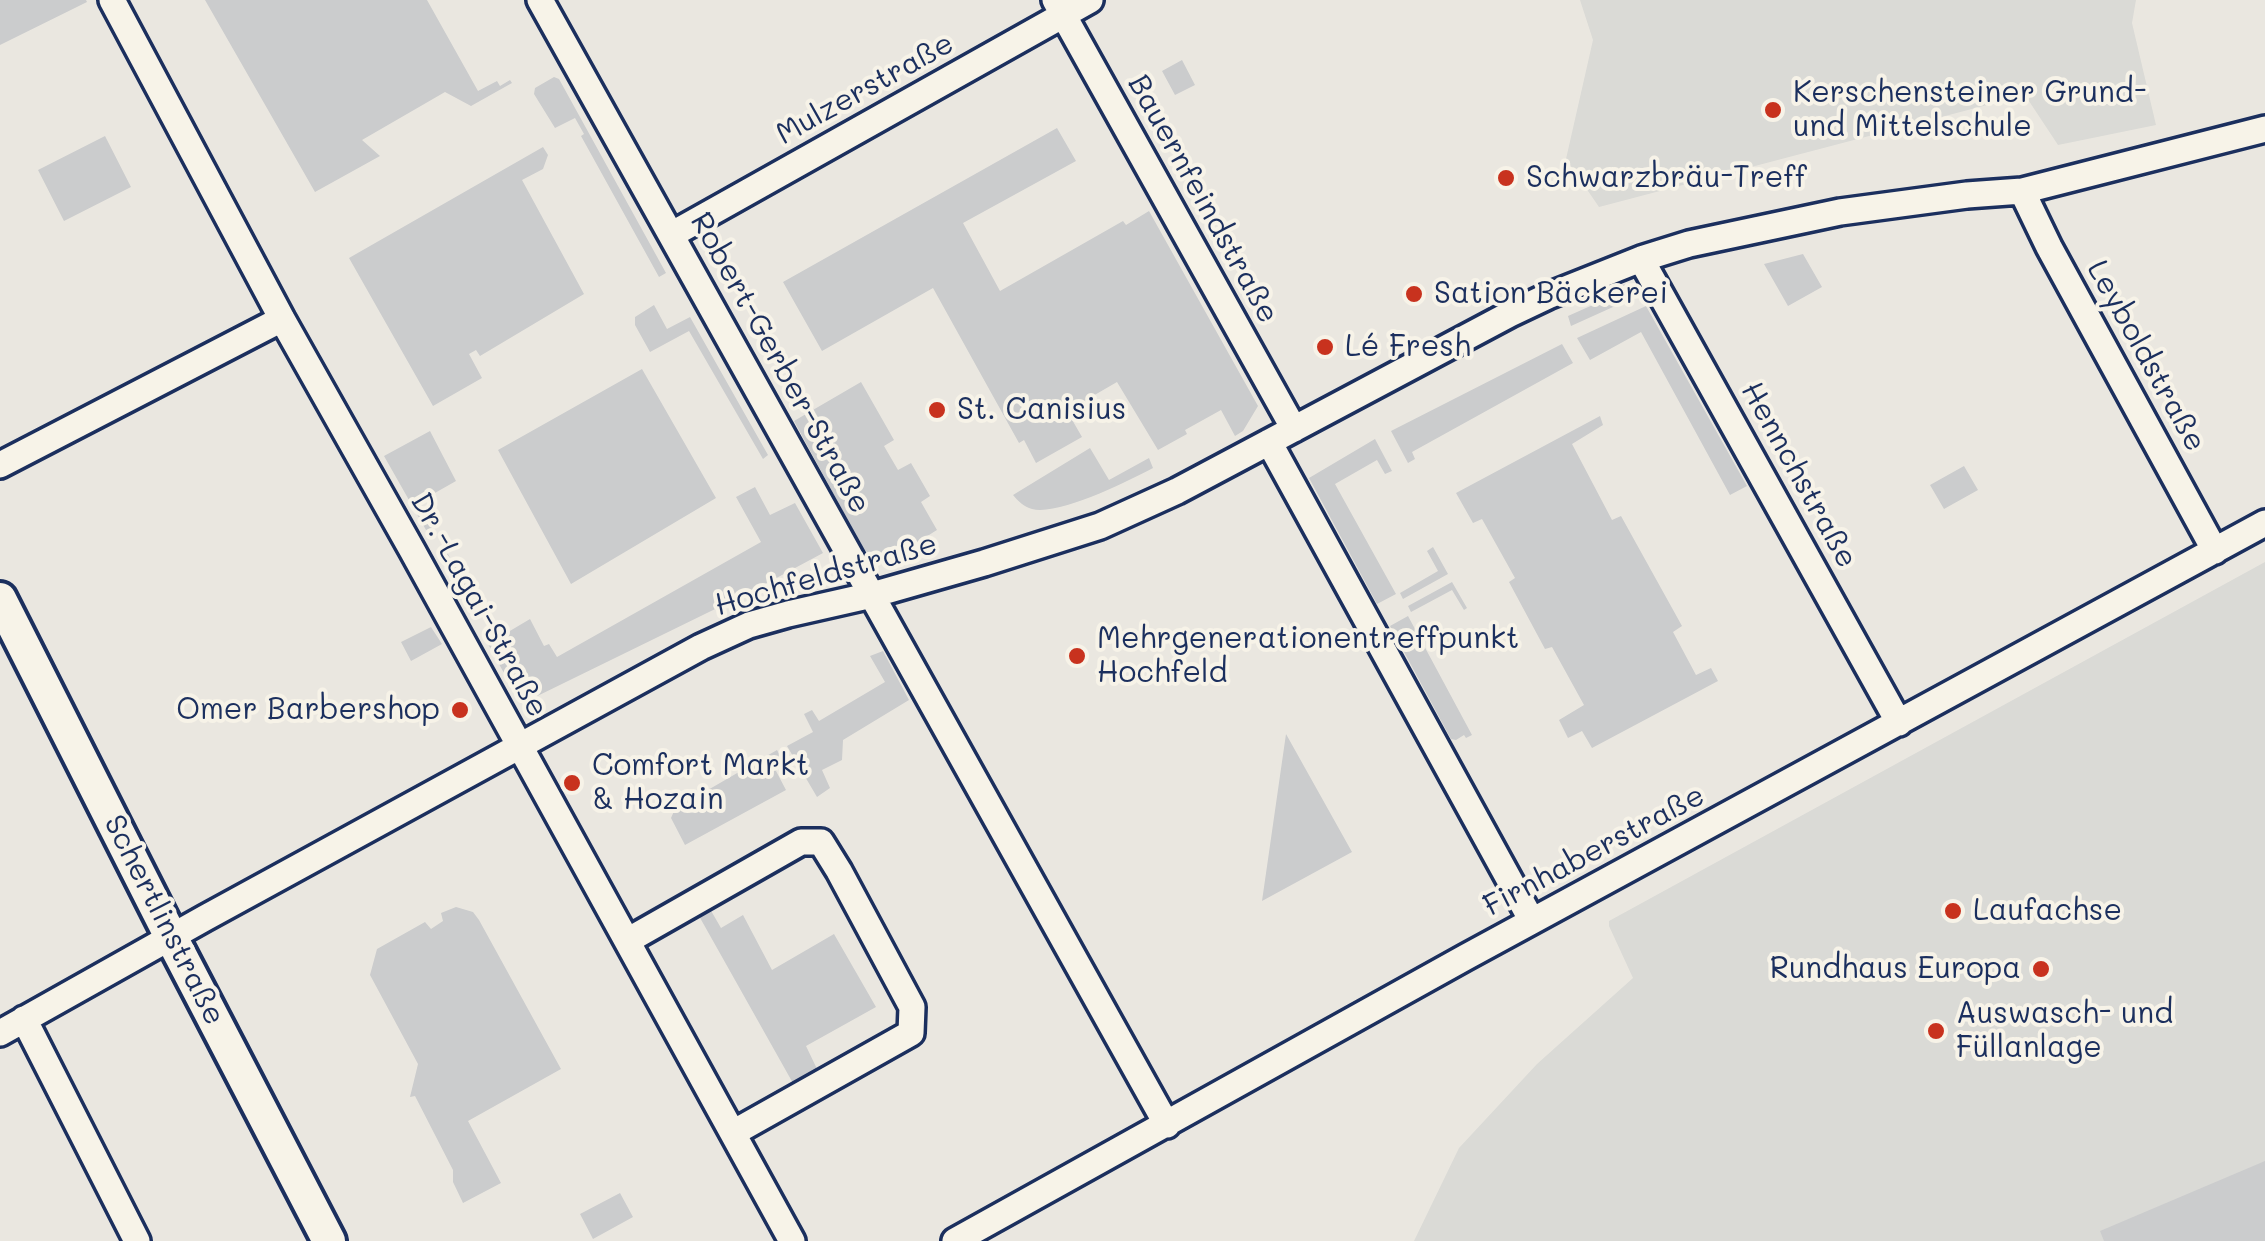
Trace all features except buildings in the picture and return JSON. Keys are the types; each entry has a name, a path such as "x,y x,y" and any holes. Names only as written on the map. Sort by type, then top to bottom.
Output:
{"street":[{"name":"Dr.-Lagai-Straße","path":"112,0 282,320 792,1241"},
{"name":"Robert-Gerber-Straße","path":"540,0 1166,1125"},
{"name":"Mulzerstraße","path":"671,235 1059,8 1090,0"},
{"name":"Bauernfeindstraße","path":"1059,8 1294,429"},
{"name":"Hochfeldstraße","path":"0,1033 700,647 749,625 872,595 1100,526 1177,491 1548,296 1689,244 1840,212 2022,192 2265,128"},
{"name":"Leyboldstraße","path":"2022,192 2214,551"},
{"name":"Hennchstraße","path":"1642,259 1899,723"},
{"path":"0,466 282,320"},
{"path":"1269,442 1532,921"},
{"name":"Firnhaberstraße","path":"956,1241 1532,921 2265,523"},
{"name":"Schertlinstraße","path":"0,599 330,1241"},
{"path":"626,940 801,842 820,842 838,871 912,1007 911,1033 733,1133"},
{"path":"24,1020 136,1241"}],"shaded area":[{"path":"0,0 86,0 87,2 0,45"},
{"path":"205,0 427,0 478,91 497,81 500,86 510,80 512,83 471,106 445,92 362,140 380,156 315,192"},
{"name":"Kerschensteiner Grund- und Mittelschule","path":"1580,0 2136,0 2132,23 2156,125 2058,145 2025,95 1599,207 1566,159 1593,40"},
{"path":"1182,60 1195,85 1175,95 1162,71"},
{"path":"554,77 559,79 666,273 659,277 581,136 584,134 575,118 555,128 534,94 535,88"},
{"path":"1057,128 1076,161 963,223 1000,291 1123,221 1126,225 1149,211 1258,406 1243,431 1235,436 1221,410 1158,450 1117,382 1067,411 1082,437 1036,463 1024,440 1019,443 933,288 822,351 783,282"},
{"path":"105,136 131,187 64,221 38,170"},
{"path":"543,147 548,155 543,169 522,180 584,294 480,356 476,350 469,354 482,378 433,406 349,258"},
{"path":"1803,254 1822,287 1788,306 1764,264"},
{"path":"1628,284 1644,293 1571,326 1568,316 1622,292 1620,285"},
{"path":"654,305 667,329 690,317 768,455 763,459 689,331 650,352 635,325 635,317"},
{"path":"1646,306 1747,486 1730,495 1641,332 1590,360 1577,338"},
{"path":"1562,344 1573,363 1412,452 1415,459 1408,463 1391,431"},
{"path":"642,369 716,498 571,584 498,450"},
{"path":"861,382 894,440 884,446 898,470 911,463 930,496 921,502 937,530 901,551 881,556 864,550 794,421"},
{"path":"1600,416 1603,425 1572,444 1612,520 1621,516 1682,626 1673,632 1696,675 1711,668 1718,681 1592,748 1582,731 1568,738 1559,720 1584,705 1552,647 1545,649 1509,582 1515,578 1482,519 1473,523 1456,493"},
{"path":"430,431 456,481 419,502 434,527 426,530 384,456"},
{"path":"1375,439 1392,471 1385,474 1377,460 1335,484 1396,594 1377,604 1309,478"},
{"path":"1090,448 1109,480 1149,458 1153,468 1093,496 1044,510 1021,504 1013,495"},
{"path":"1964,466 1978,490 1944,509 1930,485"},
{"path":"755,487 770,515 795,503 823,553 521,704 488,644 530,619 544,646 549,644 557,657 761,542 736,497"},
{"path":"443,545 469,592 461,596 437,552"},
{"path":"1433,547 1448,574 1403,599 1400,593 1438,571 1427,551"},
{"path":"2265,562 2265,1241 1414,1241 1459,1148 1537,1064 1633,978 1609,921"},
{"path":"1452,582 1467,608 1464,610 1452,590 1411,612 1408,606"},
{"path":"1408,616 1472,735 1451,739 1390,626"},
{"path":"431,627 442,644 411,661 401,642"},
{"path":"883,651 909,700 843,740 842,760 822,770 830,788 817,797 787,746 813,732 804,714 812,710 819,721 885,682 870,656"},
{"path":"1286,734 1352,852 1262,901"},
{"path":"777,750 790,775 784,778 776,771 786,790 685,845 671,818 675,809"},
{"path":"456,907 473,912 479,920 561,1069 468,1121 501,1183 463,1203 453,1182 453,1170 415,1096 410,1097 418,1064 370,975 377,949 425,922 431,929 443,921 441,913"},
{"path":"710,909 721,928 743,915 772,970 834,934 876,1007 806,1046 818,1071 794,1085 699,916"},
{"path":"2265,1161 2265,1241 2104,1241 2100,1231"},
{"path":"620,1193 633,1217 593,1239 580,1214"}],"place":[{"name":"Kerschensteiner Grund- und Mittelschule","path":"1773,110"},
{"name":"Schwarzbräu-Treff","path":"1506,178"},
{"name":"Sation Bäckerei","path":"1414,294"},
{"name":"Lé Fresh","path":"1325,347"},
{"name":"St. Canisius","path":"937,410"},
{"name":"Mehrgenerationentreffpunkt Hochfeld","path":"1077,656"},
{"name":"Omer Barbershop","path":"460,710"},
{"name":"Comfort Markt & Hozain","path":"572,783"},
{"name":"Laufachse","path":"1953,911"},
{"name":"Rundhaus Europa","path":"2041,969"},
{"name":"Auswasch- und Füllanlage","path":"1936,1031"}]}
